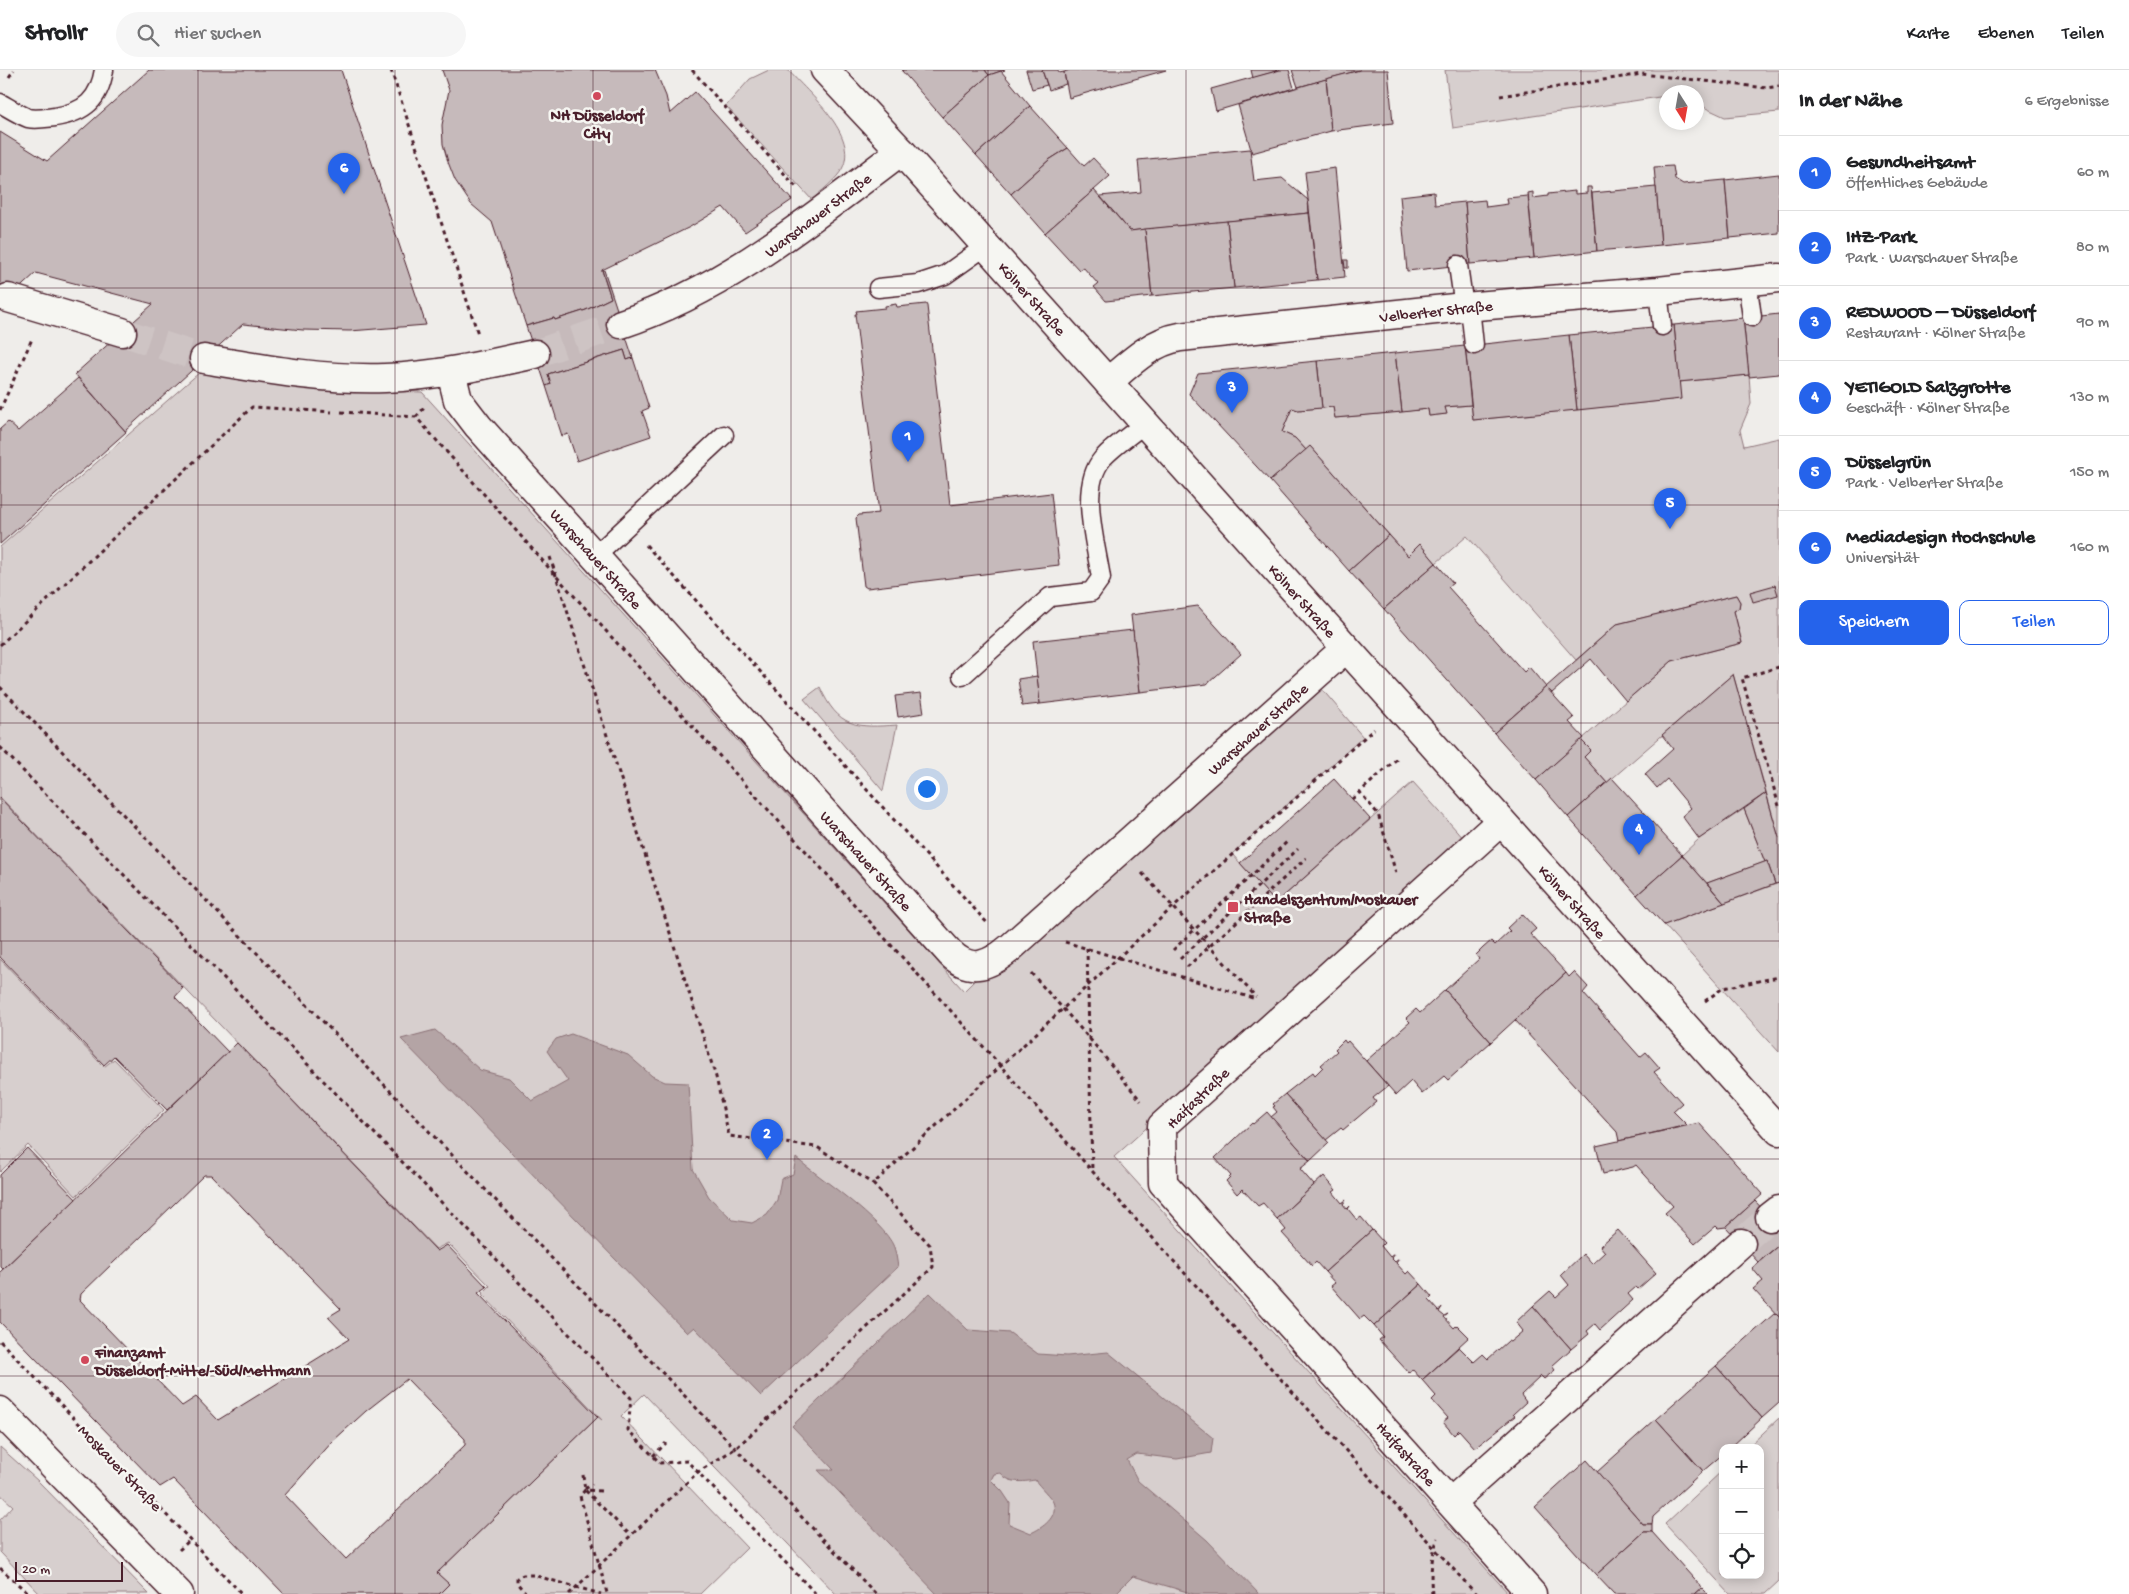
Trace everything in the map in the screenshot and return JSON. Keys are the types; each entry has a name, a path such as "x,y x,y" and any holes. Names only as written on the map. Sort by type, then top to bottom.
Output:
{"street":[{"name":"Kölner Straße","path":"825,70 901,151 1779,1131"},
{"name":"Warschauer Straße","path":"622,324 688,297 757,258 901,151"},
{"name":"Velberter Straße","path":"1108,382 1136,357 1165,340 1467,307 1658,291 1779,278"},
{"path":"8,298 122,332"},
{"path":"204,359 279,372 385,378 451,372 535,354"},
{"name":"Warschauer Straße","path":"451,372 458,400 478,426 954,957 958,961 970,965 981,965 995,960 1019,940 1346,648"},
{"name":"Haifastraße","path":"1501,821 1162,1126 1162,1183 1532,1594"},
{"path":"1451,1502 1741,1243"},
{"path":"0,1412 180,1594"}],"lane":[{"path":"0,103 30,118 63,116 80,110 89,104 99,91 104,70"},
{"path":"878,288 918,284 945,275 986,246"},
{"path":"1458,265 1474,344"},
{"path":"1747,281 1752,317"},
{"path":"1658,291 1662,326"},
{"path":"962,676 1050,597 1091,592 1101,578 1089,497 1094,473 1104,458 1145,423"},
{"path":"595,556 724,435"}],"path":[{"path":"391,70 488,364"},
{"path":"692,70 820,212"},
{"path":"1500,96 1642,74 1767,88 1779,86"},
{"path":"0,410 46,309"},
{"path":"0,645 252,407 416,417 556,577 1000,1065 1092,1171 1476,1594"},
{"path":"628,525 1019,940 1063,1009 1162,1126"},
{"path":"548,550 716,1077 729,1136 817,1148 873,1184 930,1245 933,1267 736,1448 698,1472 569,1594"},
{"path":"1779,668 1742,678 1779,806"},
{"path":"0,687 876,1594"},
{"path":"873,1184 1000,1065 1399,707"},
{"path":"1352,799 1424,735"},
{"path":"0,747 631,1398 628,1430 653,1456 660,1463 687,1461 816,1594"},
{"path":"1359,791 1378,814 1401,889 1412,901"},
{"path":"1173,950 1289,840"},
{"path":"1180,959 1298,849"},
{"path":"1122,850 1278,1021"},
{"path":"1187,967 1306,858"},
{"path":"1019,940 1087,948 1257,999"},
{"path":"1087,948 1092,1171"},
{"path":"1680,1020 1723,988 1779,977"},
{"name":"Moskauer Straße","path":"0,1341 242,1594"},
{"path":"653,1456 666,1443"},
{"path":"583,1475 585,1490 631,1536"},
{"path":"526,1594 517,1583 517,1578 523,1575 533,1575 605,1594 580,1496 592,1484"},
{"path":"585,1490 601,1491"},
{"path":"1432,1594 1430,1574 1434,1548"},
{"path":"0,1568 29,1594"}],"shaded area":[{"path":"769,70 788,70 819,102 838,129 844,142 846,156 840,173 812,200 726,106 750,79"},
{"path":"1445,70 1779,70 1779,112 1725,117 1704,107 1704,85 1659,85 1659,97 1453,128"},
{"path":"208,365 383,391 422,392 964,991 975,980 1002,970 1320,687 1363,737 1232,854 1276,903 1413,782 1466,841 1114,1157 1509,1594 836,1594 644,1394 621,1416 747,1548 700,1594 439,1594 448,1584 437,1573 598,1417 602,1420 482,1294 490,1286 448,1243 436,1249 0,797 0,547"},
{"path":"1749,375 1751,404 1740,430 1744,446 1779,438 1779,838 1733,674 1607,783 1584,757 1591,750 1581,740 1672,661 1742,643 1734,611 1739,608 1740,602 1736,595 1617,624 1576,660 1467,536 1436,563 1420,544 1408,556 1310,446 1306,450 1295,438 1282,432 1292,408 1298,410 1333,407 1335,418 1428,409 1429,416 1446,414 1445,407 1471,405 1473,420 1680,399 1679,382"},
{"path":"820,687 834,711 850,722 871,726 897,725 883,791 804,699"},
{"path":"1744,809 1765,862 1707,883 1682,855 1699,839"},
{"path":"1779,883 1779,1052 1664,925"},
{"path":"0,959 104,1067 114,1059 164,1110 76,1196 28,1145 0,1172"},
{"path":"435,1030 480,1070 509,1078 532,1101 568,1081 547,1051 556,1039 571,1034 628,1055 652,1076 665,1082 688,1083 693,1169 709,1197 733,1220 752,1223 767,1215 777,1200 781,1179 793,1174 796,1158 850,1200 888,1236 894,1247 898,1267 761,1396 694,1327 687,1333 401,1039"},
{"path":"930,1293 968,1330 1010,1333 1038,1354 1067,1356 1108,1352 1213,1438 1211,1453 1177,1459 1137,1454 1127,1460 1138,1481 1207,1540 1259,1594 1194,1594 1133,1576 1115,1594 937,1594 818,1470 834,1470 792,1426","holes":["1001,1473 1012,1481 1035,1480 1050,1497 1053,1502 1054,1512 1044,1525 1031,1533 1009,1524 1010,1503 991,1480 994,1474"]},
{"path":"1779,1418 1779,1581 1765,1594 1730,1594 1665,1524 1719,1474 1719,1579 1764,1579 1764,1444 1751,1444"},
{"path":"0,1447 38,1481 149,1594 40,1594 0,1552 0,1520 13,1506 0,1494"}],"building":[{"path":"149,70 341,70 426,325 350,331 303,330 243,324 126,432 75,374 153,304 36,273 0,306 0,132 47,161"},
{"path":"442,70 655,70 666,96 670,114 695,92 792,200 745,232 723,207 690,227 602,270 611,298 586,310 555,320 554,318 526,326 492,222 471,204 455,180 448,162 443,144 442,125 449,90"},
{"path":"903,70 985,70 989,75 942,117"},
{"path":"985,70 1005,70 989,75"},
{"path":"1026,70 1042,70 1047,85 1032,89"},
{"path":"1042,70 1064,72 1066,84 1049,90"},
{"path":"1070,70 1166,70 1069,98 1064,72"},
{"path":"1251,70 1280,70 1253,78"},
{"path":"1280,70 1289,70 1294,88 1216,111 1211,89"},
{"path":"1292,70 1360,70 1298,87"},
{"path":"1360,70 1388,70 1393,123 1331,131 1326,79"},
{"path":"1001,71 1030,106 976,155 942,117 989,75"},
{"path":"1326,79 1331,131 1252,153 1238,105"},
{"path":"1030,106 1068,148 1049,160 1011,194 976,155"},
{"path":"1068,148 1084,166 1093,158 1110,176 1045,233 1011,194 1049,160"},
{"path":"1250,149 1254,181 1282,178 1308,200 1309,213 1130,231 1100,196 1141,192 1138,160"},
{"path":"1673,166 1675,179 1683,184 1725,180 1730,238 1661,245 1654,167"},
{"path":"1335,168 1345,277 1317,280 1305,172"},
{"path":"1779,174 1779,233 1730,238 1725,180"},
{"path":"1587,187 1591,187 1597,251 1534,258 1528,193 1533,192 1533,198 1575,191 1575,194 1587,193"},
{"path":"1656,187 1661,245 1597,251 1592,193"},
{"path":"1094,190 1130,231 1145,229 1152,296 1106,301 1094,287 1098,284 1083,267 1079,270 1045,233"},
{"path":"1434,192 1435,205 1465,202 1470,264 1407,271 1400,196"},
{"path":"1528,196 1534,258 1470,264 1465,202 1485,200 1486,207 1508,204 1507,198"},
{"path":"1309,213 1317,280 1234,288 1227,221"},
{"path":"1227,221 1234,288 1152,296 1145,229"},
{"path":"1344,260 1348,260 1348,268 1345,268"},
{"path":"602,270 604,270 633,358 627,360 624,350 548,374 551,384 546,386 526,326 554,318 555,320 586,310 611,298"},
{"path":"896,304 897,307 926,304 927,306 950,505 1051,493 1059,565 867,588 864,586 856,518 859,515 879,513 855,314 857,314 856,311 885,308 885,306"},
{"path":"1779,314 1779,374 1749,377 1743,318"},
{"path":"1743,318 1749,375 1679,382 1674,325"},
{"path":"1674,325 1681,399 1577,410 1569,335"},
{"path":"1569,335 1577,410 1473,420 1465,346"},
{"path":"1465,346 1471,405 1445,407 1447,414 1429,416 1428,409 1402,412 1395,353"},
{"path":"624,350 627,360 633,358 649,408 642,411 651,436 577,461 568,434 562,436 546,386 551,384 548,374"},
{"path":"1395,353 1402,412 1335,418 1333,407 1322,408 1317,361"},
{"path":"1317,361 1322,408 1298,410 1292,408 1282,432 1295,438 1306,450 1270,481 1189,394 1198,373"},
{"path":"78,378 126,432 0,544 0,429 8,422 18,431"},
{"path":"1310,446 1389,535 1349,571 1270,481"},
{"path":"1389,535 1408,556 1420,544 1436,563 1384,609 1349,571"},
{"path":"1436,563 1453,583 1448,587 1524,672 1529,667 1546,687 1494,733 1384,609"},
{"path":"1775,585 1778,595 1753,602 1750,592"},
{"path":"1736,595 1740,602 1739,608 1734,611 1742,643 1672,661 1626,701 1591,659 1552,693 1546,687 1617,624"},
{"path":"1198,606 1241,654 1207,684 1140,692 1131,615"},
{"path":"1133,630 1140,692 1040,704 1033,641"},
{"path":"1733,674 1766,793 1699,839 1682,816 1691,808 1667,779 1657,788 1645,774 1673,749 1662,735"},
{"path":"1037,676 1040,704 1022,706 1018,679"},
{"path":"1546,687 1574,718 1569,722 1584,738 1536,780 1494,733"},
{"path":"921,693 924,713 898,717 895,696"},
{"path":"1581,740 1591,750 1584,757 1607,783 1568,817 1536,780"},
{"path":"1612,778 1682,855 1637,895 1568,817"},
{"path":"1334,779 1370,819 1276,903 1240,863"},
{"path":"1766,793 1779,838 1779,883 1775,884 1744,809"},
{"path":"0,798 183,988 175,997 228,1052 167,1110 114,1056 104,1065 0,957"},
{"path":"1682,855 1724,903 1664,925 1637,895"},
{"path":"1767,861 1775,884 1724,903 1707,883"},
{"path":"1522,914 1536,929 1530,934 1566,973 1491,1042 1445,990 1479,959 1476,955 1483,948 1491,941 1495,945 1510,931 1507,928"},
{"path":"1574,972 1588,987 1583,993 1640,1057 1646,1052 1660,1068 1654,1072 1682,1103 1673,1111 1687,1125 1619,1141 1617,1132 1515,1020 1566,973 1569,977"},
{"path":"1445,990 1491,1042 1448,1080 1444,1076 1422,1094 1411,1081 1396,1095 1366,1061 1410,1022 1406,1018 1416,1009 1420,1013"},
{"path":"1344,1040 1346,1043 1348,1041 1388,1086 1373,1098 1376,1102 1343,1130 1341,1128 1326,1140 1285,1094 1313,1072 1315,1075 1323,1067 1321,1065 1337,1051 1335,1049"},
{"path":"237,1043 437,1251 447,1245 487,1287 478,1293 598,1417 437,1573 449,1584 439,1594 284,1594 173,1479 160,1487 0,1322 0,1272","holes":["204,1175 211,1175 341,1309 328,1317 349,1339 218,1420 196,1397 182,1406 80,1300 81,1294","407,1379 465,1439 465,1445 346,1559 285,1495 333,1441 366,1411"]},
{"path":"1285,1094 1329,1143 1310,1161 1271,1117 1277,1112 1273,1104"},
{"path":"1267,1112 1310,1161 1300,1169 1314,1185 1277,1219 1263,1203 1258,1206 1242,1189 1237,1194 1226,1181 1231,1176 1215,1158 1252,1123"},
{"path":"1699,1123 1763,1194 1726,1227 1718,1228 1716,1226 1695,1244 1665,1213 1673,1206 1636,1165 1603,1174 1596,1146"},
{"path":"27,1148 76,1199 3,1269 0,1266 0,1175"},
{"path":"1324,1176 1336,1190 1333,1192 1342,1203 1346,1200 1343,1204 1347,1209 1350,1206 1348,1209 1357,1220 1361,1217 1372,1230 1325,1272 1316,1262 1312,1266 1282,1233 1286,1230 1277,1219"},
{"path":"1755,1201 1779,1227 1779,1245 1758,1262 1726,1227"},
{"path":"1372,1230 1384,1243 1381,1246 1390,1257 1394,1254 1391,1258 1395,1262 1399,1259 1396,1263 1406,1274 1409,1271 1421,1284 1374,1326 1364,1316 1360,1319 1331,1286 1335,1283 1325,1272"},
{"path":"1618,1230 1656,1273 1638,1289 1636,1287 1628,1294 1633,1300 1600,1330 1595,1324 1587,1331 1589,1334 1571,1349 1533,1306 1550,1291 1556,1297 1569,1285 1561,1275 1583,1254 1592,1264 1605,1252 1600,1246"},
{"path":"1779,1245 1779,1317 1753,1289 1763,1281 1752,1268"},
{"path":"1421,1284 1432,1297 1429,1300 1439,1311 1442,1307 1439,1312 1444,1316 1448,1314 1444,1317 1454,1328 1457,1325 1469,1337 1422,1380 1412,1369 1409,1373 1379,1340 1383,1337 1374,1326"},
{"path":"1533,1306 1571,1349 1552,1366 1555,1370 1544,1379 1541,1376 1521,1395 1526,1402 1513,1414 1515,1416 1475,1448 1459,1430 1454,1435 1443,1422 1448,1418 1432,1400 1436,1396 1422,1380 1459,1347 1474,1362 1483,1354 1488,1359 1508,1341 1510,1342 1523,1331 1516,1322"},
{"path":"1775,1313 1779,1317 1779,1403 1762,1418 1716,1366"},
{"path":"1716,1366 1762,1418 1734,1444 1719,1444 1719,1457 1703,1471 1656,1419"},
{"path":"1656,1419 1703,1471 1653,1517 1652,1524 1643,1524 1597,1472"},
{"path":"1587,1460 1643,1524 1652,1524 1652,1532 1644,1532 1596,1575 1535,1507"},
{"path":"1644,1532 1652,1532 1702,1588 1695,1594 1614,1594 1596,1575"},
{"path":"1702,1588 1708,1594 1695,1594"}],"tunnel":[{"path":"535,354 621,324"},
{"path":"122,332 204,359"},
{"path":"1741,1243 1770,1217"}],"place":[{"name":"NH Düsseldorf City","path":"597,96"},
{"name":"Mediadesign Hochschule","path":"344,194"},
{"name":"REDWOOD – Düsseldorf","path":"1232,413"},
{"name":"Gesundheitsamt","path":"908,462"},
{"name":"Düsselgrün","path":"1670,529"},
{"name":"YETIGOLD Salzgrotte","path":"1639,855"},
{"name":"Handelszentrum/Moskauer Straße","path":"1233,907"},
{"name":"IHZ-Park","path":"767,1160"},
{"name":"Finanzamt Düsseldorf-Mitte/-Süd/Mettmann","path":"85,1360"}]}
